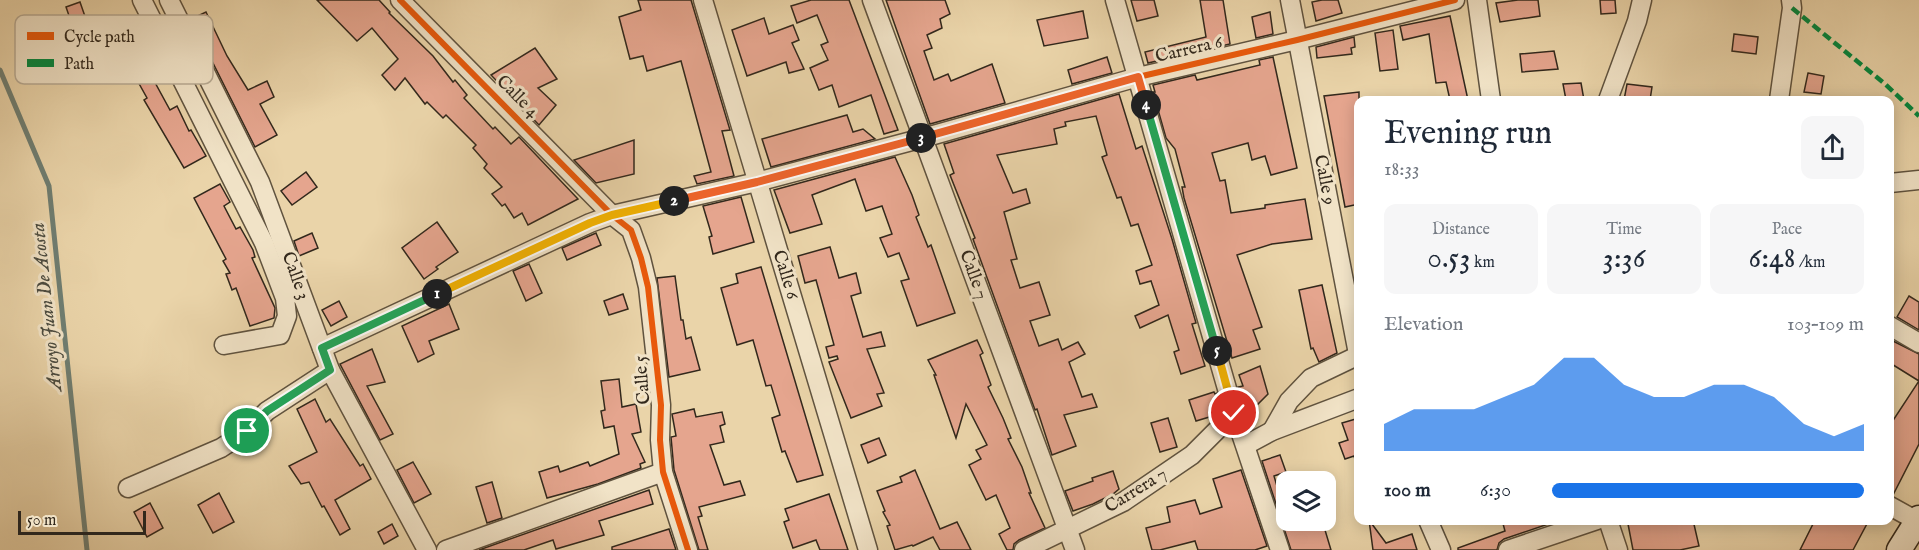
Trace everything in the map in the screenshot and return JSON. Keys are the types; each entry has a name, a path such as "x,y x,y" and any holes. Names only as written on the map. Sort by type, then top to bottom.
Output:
{"main road":[{"path":"1899,550 1918,520"}],"street":[{"name":"Calle 3","path":"169,0 176,15"},
{"name":"Calle 4","path":"400,0 612,215"},
{"name":"Calle 6","path":"703,0 868,550"},
{"name":"Calle 7","path":"872,0 1075,550"},
{"path":"1114,0 1234,413 1280,550"},
{"name":"Calle 9","path":"1290,0 1354,336"},
{"name":"Carrera 6","path":"322,348 579,228 612,215 757,182 1138,77 1455,0"},
{"path":"1477,0 1490,96"},
{"path":"1609,96 1637,21 1641,0"},
{"path":"1780,96 1792,8 1791,0"},
{"path":"188,84 264,243 285,298 287,316 280,335 224,345"},
{"name":"Calle 3","path":"211,84 260,182 330,370 427,550"},
{"path":"1894,183 1919,180"},
{"name":"Calle 5","path":"612,215 631,230 648,287 661,405 660,440 663,472 688,550"},
{"path":"1894,328 1919,343"},
{"path":"1272,431 1289,401 1311,378 1354,359"},
{"path":"129,488 221,448 247,431 267,411 330,370"},
{"path":"1246,445 1272,431 1354,400"},
{"name":"Carrera 7","path":"1024,550 1123,502 1192,455 1234,413"},
{"path":"446,550 663,472"},
{"path":"1894,508 1918,520"},
{"path":"1430,525 1441,550"},
{"path":"1508,550 1582,525"},
{"path":"1610,525 1618,550"}],"building":[{"path":"317,0 379,0 389,13 433,56 453,82 455,80 467,95 464,98 493,129 495,127 511,144 519,137 578,199 528,225 522,213 514,218 505,204 502,206 492,194 502,187 484,168 487,164 473,148 476,145 446,115 443,118 427,102 425,104 405,78 395,90 382,75 398,59 372,28 357,41"},
{"path":"638,0 691,0 730,130 722,131 734,176 697,184 694,176 711,172 681,61 647,71 643,56 630,59 619,17 641,10"},
{"path":"811,0 849,0 898,130 884,134 871,95 839,107 832,85 819,90 810,68 828,60 821,45 828,42 817,15 797,23 791,6"},
{"path":"886,0 945,0 950,14 940,19 942,28 927,35 932,48 924,51 934,80 948,74 951,81 992,64 1005,103 930,124"},
{"path":"1131,0 1154,0 1158,16 1137,21"},
{"path":"1200,0 1223,0 1230,44 1148,63 1145,52 1206,37"},
{"path":"1338,0 1342,13 1316,21 1312,2"},
{"path":"1538,0 1540,16 1500,22 1496,3"},
{"path":"1600,0 1615,0 1616,13 1601,14"},
{"path":"80,2 84,15 69,15 66,7"},
{"path":"1083,11 1088,38 1044,46 1037,20"},
{"path":"1270,12 1273,34 1256,38 1252,17"},
{"path":"1450,16 1467,96 1449,96 1446,82 1436,83 1429,34 1403,40 1400,26"},
{"path":"764,18 769,34 793,25 799,40 792,43 804,69 789,73 786,62 747,76 732,30"},
{"path":"213,27 227,56 248,90 267,81 274,97 260,104 277,135 255,147 213,63"},
{"path":"1393,30 1398,69 1380,71 1375,33"},
{"path":"1734,34 1758,37 1756,54 1732,51"},
{"path":"1354,37 1355,47 1351,48 1352,54 1317,58 1316,47"},
{"path":"535,48 557,79 538,88 556,105 539,125 491,75"},
{"path":"1554,51 1558,69 1522,72 1520,54"},
{"path":"1107,57 1112,73 1072,84 1068,70"},
{"path":"1273,57 1297,168 1271,175 1265,156 1252,160 1248,143 1212,153 1220,181 1225,180 1231,213 1305,199 1312,239 1272,244 1237,255 1262,327 1253,330 1260,349 1232,358 1184,198 1182,187 1185,187 1175,149 1166,138 1153,85 1195,75 1197,80 1260,65 1259,60"},
{"path":"1808,73 1824,76 1821,94 1804,92"},
{"path":"1581,83 1583,96 1565,96 1563,84"},
{"path":"139,84 156,84 170,110 177,106 189,131 191,130 206,156 184,168 144,100 147,98"},
{"path":"1627,84 1652,87 1651,96 1625,96"},
{"path":"1359,92 1359,96 1354,96 1354,205 1345,207 1324,96"},
{"path":"1119,94 1136,149 1142,146 1172,239 1196,323 1192,324 1205,366 1181,374 1174,352 1179,350 1168,315 1140,328 1135,316 1159,305 1151,281 1140,284 1136,271 1152,265 1138,224 1131,226 1121,197 1117,198 1102,157 1107,155 1096,116 1065,122 1066,126 1054,129 1057,144 997,155 1013,193 1026,189 1030,203 1004,212 1017,259 1011,260 1020,288 1039,282 1050,315 1030,321 1039,346 1058,339 1062,350 1078,342 1085,354 1069,362 1082,397 1092,394 1097,407 1064,415 1076,446 1052,455 973,239 975,238 950,175 954,173 944,144"},
{"path":"847,115 853,132 863,129 875,139 771,167 762,139"},
{"path":"634,140 634,174 596,183 574,160"},
{"path":"895,157 912,195 919,215 916,217 928,247 931,245 955,313 917,326 901,281 909,279 899,253 888,257 880,238 892,234 882,206 866,211 855,179 812,195 822,224 790,233 774,190"},
{"path":"306,172 317,187 292,205 281,191"},
{"path":"220,184 230,202 224,206 236,229 240,227 253,250 255,257 252,258 275,308 274,318 250,326 236,288 232,290 226,274 230,273 223,261 226,259 194,198"},
{"path":"741,197 754,242 713,254 709,237 712,236 703,206"},
{"path":"437,222 458,252 436,267 438,269 424,279 402,248"},
{"path":"312,233 318,248 299,256 294,241"},
{"path":"596,233 601,245 567,260 562,248"},
{"path":"830,247 839,278 856,273 861,293 851,296 863,337 881,332 885,346 867,349 884,393 877,394 882,406 851,418 829,362 838,359 837,356 829,358 826,347 834,345 816,280 805,283 798,256"},
{"path":"529,264 542,293 526,301 513,271"},
{"path":"761,267 823,475 797,482 785,451 782,452 772,418 780,415 771,385 766,386 753,340 737,345 721,288 738,283 736,274"},
{"path":"675,276 686,339 691,337 700,370 669,377 657,278"},
{"path":"1322,285 1337,353 1319,362 1313,348 1311,349 1299,290"},
{"path":"623,294 628,309 609,315 604,301"},
{"path":"1909,296 1919,302 1919,330 1897,317"},
{"path":"339,301 347,317 331,326 322,310"},
{"path":"449,304 459,329 429,341 434,354 418,362 402,326"},
{"path":"977,340 983,353 980,355 991,385 988,387 1003,418 1011,438 1008,439 1022,467 1031,493 1029,493 1045,528 1019,540 1014,544 1013,550 1007,550 999,534 1010,528 996,495 986,500 969,465 981,459 976,450 987,445 966,404 956,438 934,375 936,375 928,360"},
{"path":"1894,342 1919,354 1919,381 1894,365"},
{"path":"372,349 385,382 367,386 393,434 380,440 340,364"},
{"path":"1260,366 1268,394 1256,406 1246,410 1238,387 1243,386 1239,375"},
{"path":"619,379 622,407 636,404 641,432 632,434 645,462 640,464 641,468 598,484 547,498 539,472 558,466 560,472 588,462 590,466 619,454 614,426 604,428 601,411 605,410 601,381"},
{"path":"1919,381 1919,444 1894,493 1894,419"},
{"path":"1217,393 1221,410 1216,415 1196,421 1189,400"},
{"path":"315,399 326,422 330,419 360,466 363,464 371,479 335,500 350,529 340,535 309,482 301,484 289,466 317,452 297,409"},
{"path":"694,409 696,417 722,412 725,424 720,426 724,442 710,445 724,485 740,481 745,495 699,507 702,516 698,517 708,550 699,550 674,470 671,437 676,436 672,414"},
{"path":"1168,418 1177,447 1160,452 1151,423"},
{"path":"1354,419 1354,456 1345,459 1339,443 1348,440 1342,423"},
{"path":"879,438 886,455 868,463 861,445"},
{"path":"1280,455 1286,471 1276,471 1274,476 1276,504 1262,461"},
{"path":"413,462 431,494 414,503 397,470"},
{"path":"915,470 940,529 957,522 971,550 940,550 933,537 913,546 895,550 887,526 890,525 883,512 885,511 877,491 902,482 900,477"},
{"path":"1241,470 1267,546 1255,550 1198,550 1195,541 1152,550 1146,528 1170,522 1167,507 1195,500 1200,514 1222,507 1213,479"},
{"path":"1113,471 1119,489 1093,504 1073,511 1065,491"},
{"path":"492,482 502,518 487,523 476,487"},
{"path":"649,490 653,504 599,521 604,535 556,549 553,540 524,550 479,550"},
{"path":"219,493 234,522 213,533 198,505"},
{"path":"829,494 848,550 820,550 816,540 793,548 784,522 789,520 785,509"},
{"path":"150,503 163,528 147,537 134,512"},
{"path":"392,524 398,536 384,544 378,532"},
{"path":"1370,525 1373,525 1386,543 1412,534 1417,550 1373,550"},
{"path":"1503,525 1545,525 1504,539 1499,543 1497,550 1458,550 1458,548 1505,531"},
{"path":"1628,525 1694,525 1699,546 1680,550 1633,550"},
{"path":"1812,525 1866,525 1853,550 1800,550"},
{"path":"669,529 676,550 612,550 612,547"},
{"path":"1285,531 1325,531 1331,550 1291,550"}],"waterway":[{"name":"Arroyo Juan De Acosta","path":"0,70 49,186 87,550"}],"marked path":[{"path":"1792,8 1885,84 1919,116"}],"cycle path":[{"path":"400,0 612,215 631,230 648,287 661,405 660,440 663,472 688,550"},
{"path":"322,348 590,223 612,215 757,182 1138,77 1455,0"}],"route":[{"path":"247,431 267,411 330,370 322,348 590,223 612,215 757,182 923,138 1138,77 1234,413"}]}
